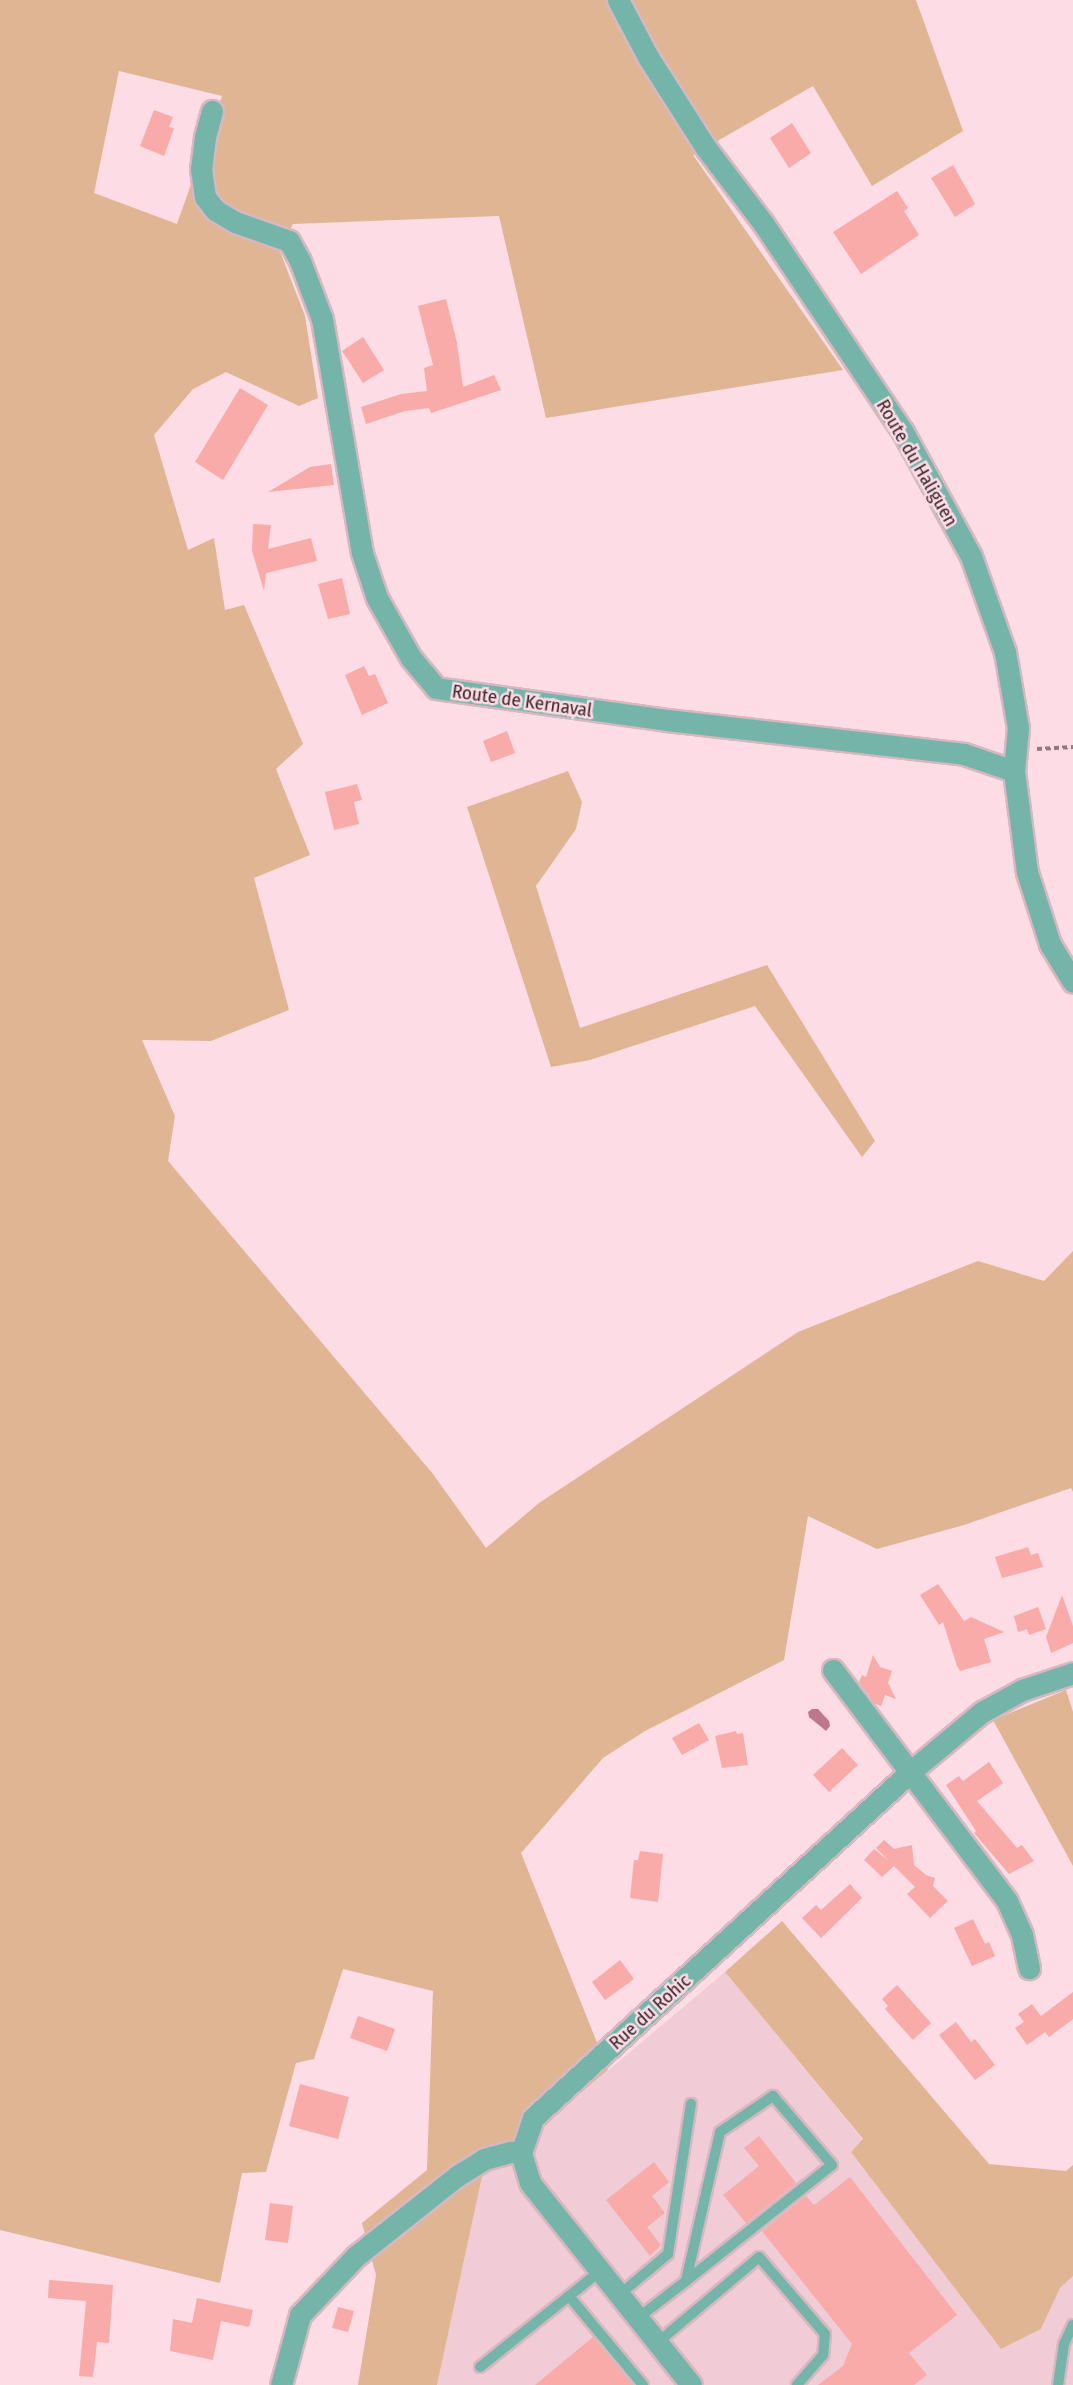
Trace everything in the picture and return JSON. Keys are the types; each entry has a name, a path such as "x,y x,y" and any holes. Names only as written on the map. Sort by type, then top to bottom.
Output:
{"street":[{"name":"Route du Haliguen","path":"618,0 648,57 706,148 763,223 903,432 971,555 1004,652 1018,728 1015,761 1027,872 1050,944 1073,982"},
{"name":"Route de Kernaval","path":"212,111 201,169 205,197 215,210 235,222 289,241 300,261 322,319 362,553 377,598 411,658 436,688 667,720 1015,761"},
{"path":"833,1670 1007,1901 1022,1935 1029,1968"},
{"name":"Rue du Rohic","path":"521,2153 533,2118 909,1773 982,1712 1022,1690 1073,1673"},
{"path":"281,2385 300,2315 325,2285 457,2176 484,2159 511,2151 521,2153 530,2183 691,2385"}],"lane":[{"path":"638,2318 685,2281 832,2165 773,2096 720,2132 685,2281"},
{"path":"619,2295 668,2254 691,2104"},
{"path":"657,2343 759,2257 825,2334 823,2355 797,2385"},
{"path":"480,2367 600,2271"},
{"path":"569,2296 643,2385"},
{"path":"1058,2385 1064,2344 1073,2325"}],"path":[{"path":"1015,761 1073,747"}],"shaded area":[{"path":"0,0 916,0 963,131 872,186 813,86 693,155 843,370 546,418 499,216 293,224 279,249 305,316 318,398 299,406 226,372 193,389 154,435 188,550 214,538 225,610 244,605 303,744 276,769 310,855 254,878 289,1010 211,1041 142,1040 175,1116 168,1161 433,1474 486,1548 539,1503 798,1332 978,1261 1044,1281 1073,1251 1073,1492 1071,1488 964,1525 877,1549 808,1516 784,1660 645,1731 603,1758 521,1853 608,2070 482,2177 437,2385 358,2385 376,2275 362,2223 427,2170 433,1991 343,1969 314,2059 296,2063 266,2172 242,2173 220,2283 0,2230","holes":["119,71 222,96 177,224 94,193"]},
{"path":"568,771 582,802 576,829 536,886 580,1028 767,965 875,1141 862,1157 755,1006 590,1060 551,1067 467,807"},
{"path":"1066,1690 1073,1712 1073,1866 993,1720"},
{"path":"818,1709 829,1721 830,1726 826,1731 809,1717 808,1712"},
{"path":"782,1921 989,2164 1066,2171 1073,2165 1073,2276 1060,2288 1041,2329 1001,2349 851,2152 863,2139 725,1972"},
{"path":"725,1972 863,2140 851,2152 1001,2349 1041,2329 1060,2288 1073,2276 1073,2385 437,2385 482,2177"}],"building":[{"path":"154,110 173,117 169,127 174,128 164,156 140,146"},
{"path":"792,123 811,153 789,168 770,138"},
{"path":"953,165 975,204 955,217 931,178"},
{"path":"897,191 908,208 904,211 919,235 861,274 833,232"},
{"path":"446,299 457,343 463,387 494,375 501,390 431,413 429,408 405,411 366,424 361,407 401,394 427,391 424,368 433,365 418,306"},
{"path":"363,337 384,370 363,383 342,351"},
{"path":"240,388 268,405 223,480 195,462"},
{"path":"331,464 334,485 268,492 310,467"},
{"path":"253,524 271,525 268,549 311,538 317,561 266,573 264,591 252,551"},
{"path":"342,578 350,614 328,619 318,584"},
{"path":"364,666 369,676 375,674 388,703 362,715 345,675"},
{"path":"507,731 515,753 491,762 483,741"},
{"path":"357,784 362,800 354,802 359,824 334,830 325,792"},
{"path":"1028,1547 1031,1555 1038,1553 1043,1567 1002,1578 995,1557"},
{"path":"938,1584 964,1621 971,1617 1004,1632 984,1639 991,1662 960,1671 943,1622 939,1625 920,1595"},
{"path":"1062,1595 1073,1626 1073,1643 1051,1653 1046,1637"},
{"path":"1038,1607 1046,1629 1029,1635 1027,1629 1018,1632 1014,1616"},
{"path":"873,1655 880,1667 892,1671 888,1683 896,1699 885,1695 881,1706 875,1704 859,1682 862,1675 866,1677"},
{"path":"699,1723 709,1740 682,1755 672,1738"},
{"path":"736,1731 737,1734 743,1733 748,1765 722,1768 715,1736"},
{"path":"842,1748 858,1765 829,1792 813,1775"},
{"path":"989,1762 1003,1783 977,1801 1017,1848 1022,1845 1034,1861 1009,1874 974,1833 976,1831 946,1785 959,1776 963,1781"},
{"path":"884,1840 894,1849 912,1845 914,1865 926,1875 935,1878 933,1886 948,1901 930,1918 907,1894 915,1887 894,1866 882,1877 864,1860 874,1849 889,1861 876,1848"},
{"path":"640,1851 663,1854 658,1902 630,1898 634,1860 638,1860"},
{"path":"850,1884 862,1898 821,1938 802,1918 816,1905 821,1910"},
{"path":"973,1919 985,1944 989,1942 995,1956 972,1966 954,1928"},
{"path":"620,1960 634,1979 605,2000 592,1982"},
{"path":"897,1985 931,2023 913,2040 885,2009 888,2006 882,1999"},
{"path":"1073,1992 1073,2019 1049,2037 1045,2032 1027,2045 1015,2028 1024,2022 1018,2014 1032,2004 1041,2016"},
{"path":"358,2016 395,2029 387,2051 350,2038"},
{"path":"956,2022 971,2042 975,2039 995,2065 975,2080 939,2035"},
{"path":"300,2084 349,2097 338,2139 289,2126"},
{"path":"759,2136 796,2183 746,2223 723,2195 759,2166 744,2148"},
{"path":"654,2162 669,2182 652,2196 665,2213 647,2227 661,2245 650,2256 606,2200"},
{"path":"850,2177 957,2315 909,2353 927,2375 914,2385 818,2385 843,2366 852,2344 762,2231 806,2196 814,2205"},
{"path":"270,2203 293,2206 288,2243 265,2240"},
{"path":"49,2280 113,2285 109,2343 97,2342 93,2377 79,2376 86,2301 48,2298"},
{"path":"197,2298 253,2310 249,2327 221,2321 213,2360 170,2351 173,2319 192,2323"},
{"path":"338,2307 354,2311 348,2332 332,2328"},
{"path":"593,2337 633,2385 535,2385"}]}
